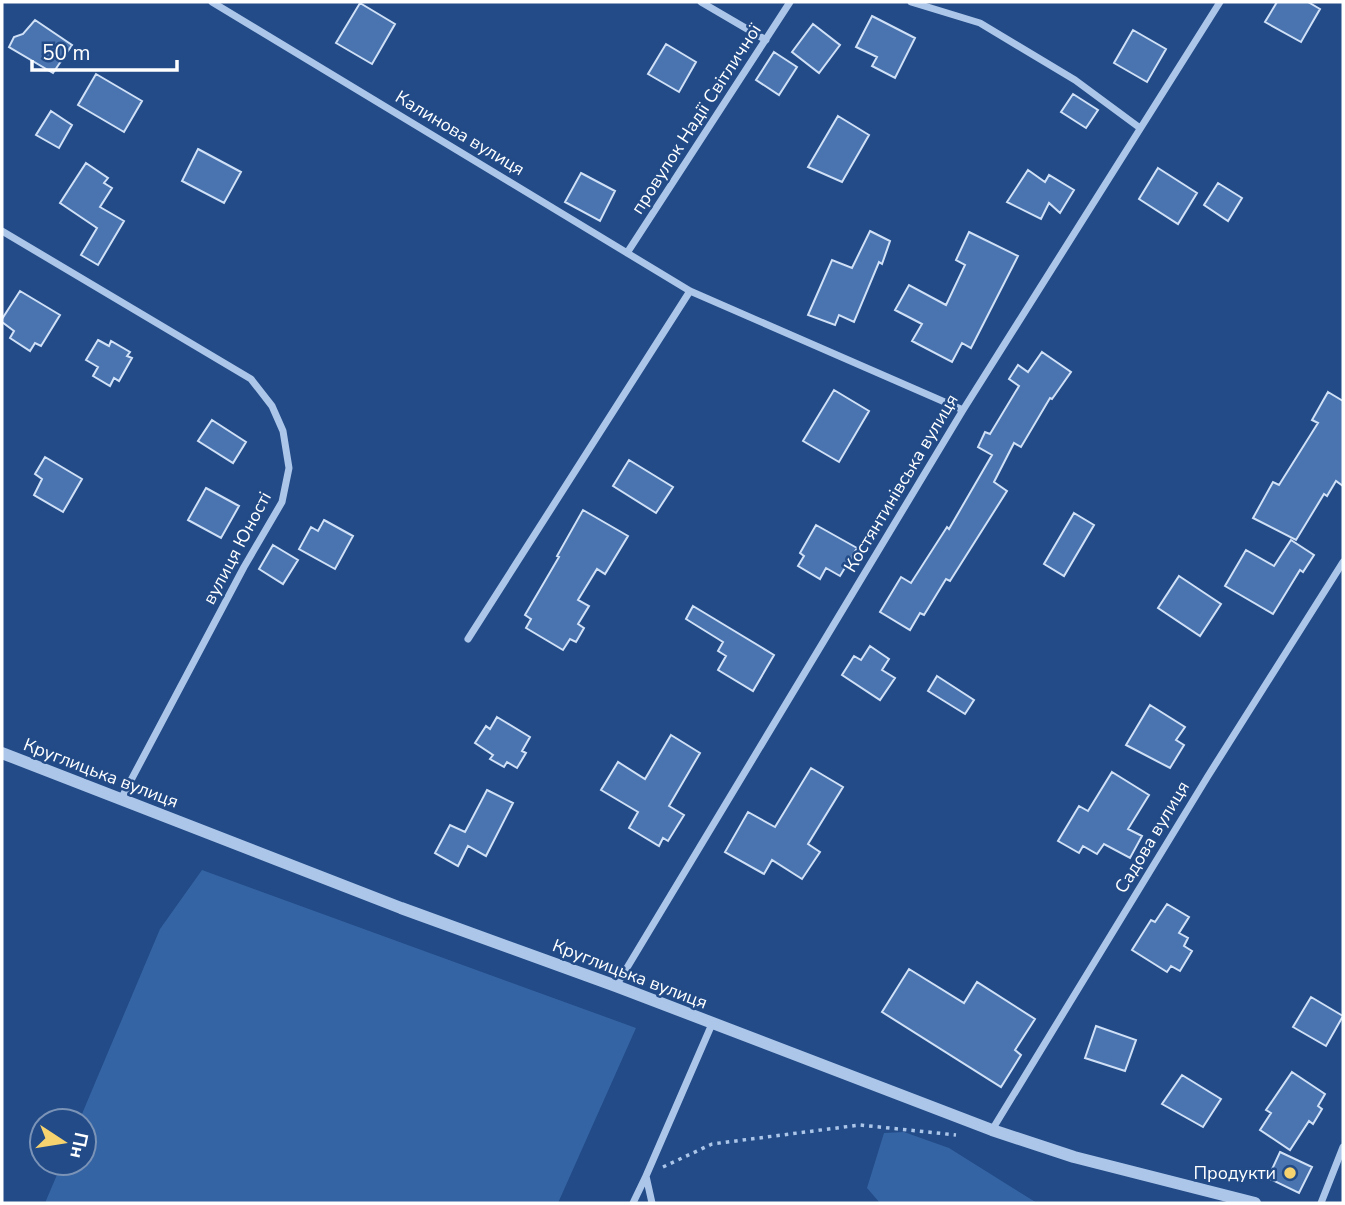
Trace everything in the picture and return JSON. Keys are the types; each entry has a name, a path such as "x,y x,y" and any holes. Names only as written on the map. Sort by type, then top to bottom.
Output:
{"street":[{"name":"Калинова вулиця","path":"212,2 690,291 963,410"},
{"path":"701,2 766,40"},
{"name":"провулок Надії Світличної","path":"627,253 790,2"},
{"path":"911,2 979,23 1075,80 1140,128"},
{"name":"Костянтинівська вулиця","path":"616,986 963,410 1220,2"},
{"name":"вулиця Юності","path":"2,231 251,379 272,406 283,431 289,468 282,502 244,567 121,799"},
{"path":"468,639 690,291"},
{"name":"Садова вулиця","path":"992,1130 1208,776 1343,562"},
{"name":"Круглицька вулиця","path":"2,753 401,908 616,986 992,1130 1074,1157 1255,1203"},
{"path":"633,1203 712,1024"},
{"path":"1321,1203 1343,1147"},
{"path":"646,1176 652,1203"}],"path":[{"path":"646,1176 712,1144 860,1125 964,1135"}],"shaded area":[{"path":"202,870 636,1028 558,1203 45,1203 56,1177 98,1177 98,1107 85,1107 160,929"},
{"path":"904,1132 949,1148 1037,1203 880,1203 867,1188 884,1133"}],"building":[{"path":"1277,2 1308,2 1320,9 1301,42 1265,22"},
{"path":"360,3 395,24 372,64 336,43"},
{"path":"872,16 915,38 895,78 872,66 877,57 856,47"},
{"path":"35,20 72,45 53,73 9,47 14,37 23,34"},
{"path":"813,24 840,45 819,73 792,52"},
{"path":"1133,30 1166,49 1147,82 1114,63"},
{"path":"666,44 696,62 679,92 648,74"},
{"path":"774,52 797,67 779,95 756,80"},
{"path":"96,74 142,101 124,132 78,105"},
{"path":"1073,94 1098,110 1086,128 1061,112"},
{"path":"51,111 72,125 59,148 36,135"},
{"path":"838,116 869,135 842,182 808,167"},
{"path":"198,149 241,172 224,203 182,181"},
{"path":"86,163 108,178 104,183 112,188 100,207 124,221 98,265 81,255 97,228 60,203"},
{"path":"1158,168 1197,193 1178,224 1139,199"},
{"path":"1028,170 1045,182 1049,175 1074,190 1060,213 1049,203 1041,219 1007,202"},
{"path":"581,173 615,191 600,221 565,202"},
{"path":"1218,183 1242,198 1228,221 1204,205"},
{"path":"870,231 890,241 854,322 839,315 835,325 808,315 832,260 852,268"},
{"path":"969,232 1018,256 971,348 962,343 952,362 912,341 922,324 895,310 909,285 946,305 965,265 956,260"},
{"path":"20,291 60,315 41,346 35,343 30,351 10,338 14,331 2,322"},
{"path":"98,340 109,346 111,341 130,352 127,356 132,358 119,381 114,378 110,386 93,376 98,367 86,360"},
{"path":"1042,352 1071,372 1052,399 1050,398 1021,447 1014,443 994,482 1007,491 950,581 946,579 924,615 920,613 910,630 880,612 901,577 911,583 947,527 949,529 992,455 978,447 985,432 990,434 1019,386 1009,379 1018,365 1028,372"},
{"path":"834,390 869,411 839,462 803,441"},
{"path":"1328,392 1343,401 1343,486 1336,481 1327,496 1324,494 1296,540 1253,518 1273,482 1279,485 1318,423 1312,420"},
{"path":"212,420 246,442 233,463 198,441"},
{"path":"45,457 82,479 63,512 34,495 42,479 35,474"},
{"path":"629,460 673,487 656,513 613,486"},
{"path":"206,488 239,506 221,538 188,520"},
{"path":"583,510 628,536 605,574 597,569 578,600 589,606 578,624 584,628 576,642 570,639 563,650 526,628 531,619 525,615"},
{"path":"1074,513 1094,525 1064,576 1044,564"},
{"path":"324,520 353,536 335,569 299,549 311,527 318,531"},
{"path":"816,525 857,548 840,576 826,568 820,579 798,566 804,556 800,553"},
{"path":"1291,540 1314,555 1303,572 1300,570 1273,614 1225,586 1246,550 1274,566"},
{"path":"273,545 298,560 283,584 259,569"},
{"path":"1179,576 1221,604 1200,636 1158,608"},
{"path":"693,606 774,655 753,691 718,670 726,656 718,651 723,642 686,619"},
{"path":"870,646 889,659 882,670 895,678 880,700 842,675 854,656 861,660"},
{"path":"937,676 974,700 965,714 928,691"},
{"path":"1150,705 1185,727 1176,740 1184,745 1170,768 1126,745"},
{"path":"497,717 530,737 522,751 526,753 517,768 507,762 504,767 490,759 493,755 475,743 486,726 490,729"},
{"path":"671,735 700,753 669,806 684,815 668,841 663,838 659,846 629,828 638,812 601,790 618,762 645,779"},
{"path":"811,768 843,787 808,844 820,852 802,879 772,860 764,874 725,852 748,812 775,827"},
{"path":"1112,772 1149,795 1128,829 1142,836 1130,858 1104,844 1097,854 1083,846 1079,853 1058,841 1079,806 1088,811"},
{"path":"487,790 513,803 486,856 468,846 458,866 435,853 450,825 465,832"},
{"path":"1167,904 1189,917 1179,933 1188,938 1184,946 1192,951 1180,971 1171,966 1167,972 1132,950 1151,920 1155,922"},
{"path":"909,969 964,1003 977,982 1035,1019 1015,1050 1021,1055 1001,1087 882,1012"},
{"path":"1311,997 1343,1016 1326,1046 1293,1027"},
{"path":"1096,1026 1136,1040 1125,1071 1085,1058"},
{"path":"1292,1072 1325,1094 1318,1106 1322,1109 1313,1124 1309,1121 1290,1150 1260,1130 1271,1113 1266,1110"},
{"path":"1182,1075 1221,1099 1203,1127 1162,1104"},
{"name":"Продукти","path":"1280,1152 1312,1167 1299,1193 1268,1178"}],"place":[{"name":"Продукти","path":"1290,1173"}]}
